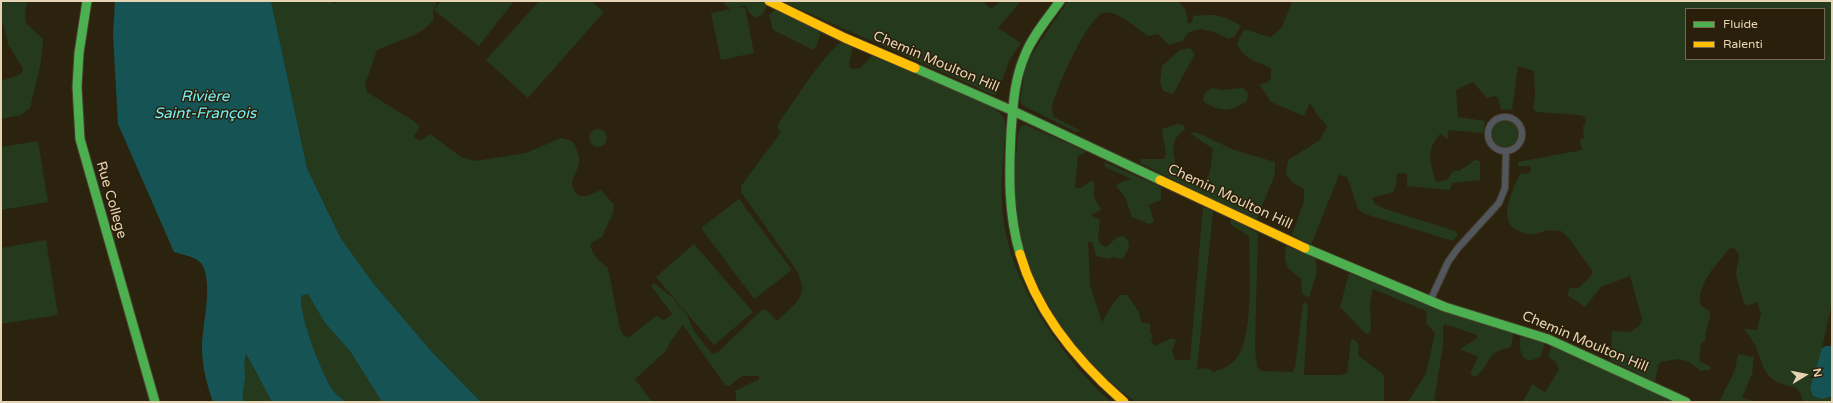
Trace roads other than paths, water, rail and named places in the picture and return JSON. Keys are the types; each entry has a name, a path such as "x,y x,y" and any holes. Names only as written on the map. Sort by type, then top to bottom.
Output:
{"street":[{"name":"Rue College","path":"87,1 76,71 77,117 80,139 155,402"},
{"name":"Chemin Moulton Hill","path":"769,1 845,38 1012,110 1322,256 1430,301 1548,339 1686,402"},
{"path":"1060,1 1025,53 1018,73 1012,110 1009,178 1010,208 1017,253 1032,287 1069,347 1093,375 1124,402"},
{"path":"1503,117 1516,121 1522,132 1518,145 1506,151 1494,147 1488,135 1492,123 1503,117"},
{"path":"1430,301 1448,262 1458,248 1499,203 1505,188 1506,151"}],"water":[{"name":"Rivière Saint-François","path":"115,1 271,1 307,168 340,237 373,283 432,352 481,402 382,402 350,351 325,323 308,294 301,296 303,316 307,329 327,381 336,394 346,402 272,402 246,354 244,363 245,376 243,402 213,402 205,375 202,355 202,339 207,296 206,275 203,266 194,258 174,252 118,124 113,34"},
{"path":"1832,346 1832,396 1822,399 1813,396 1810,388 1822,348"}]}
